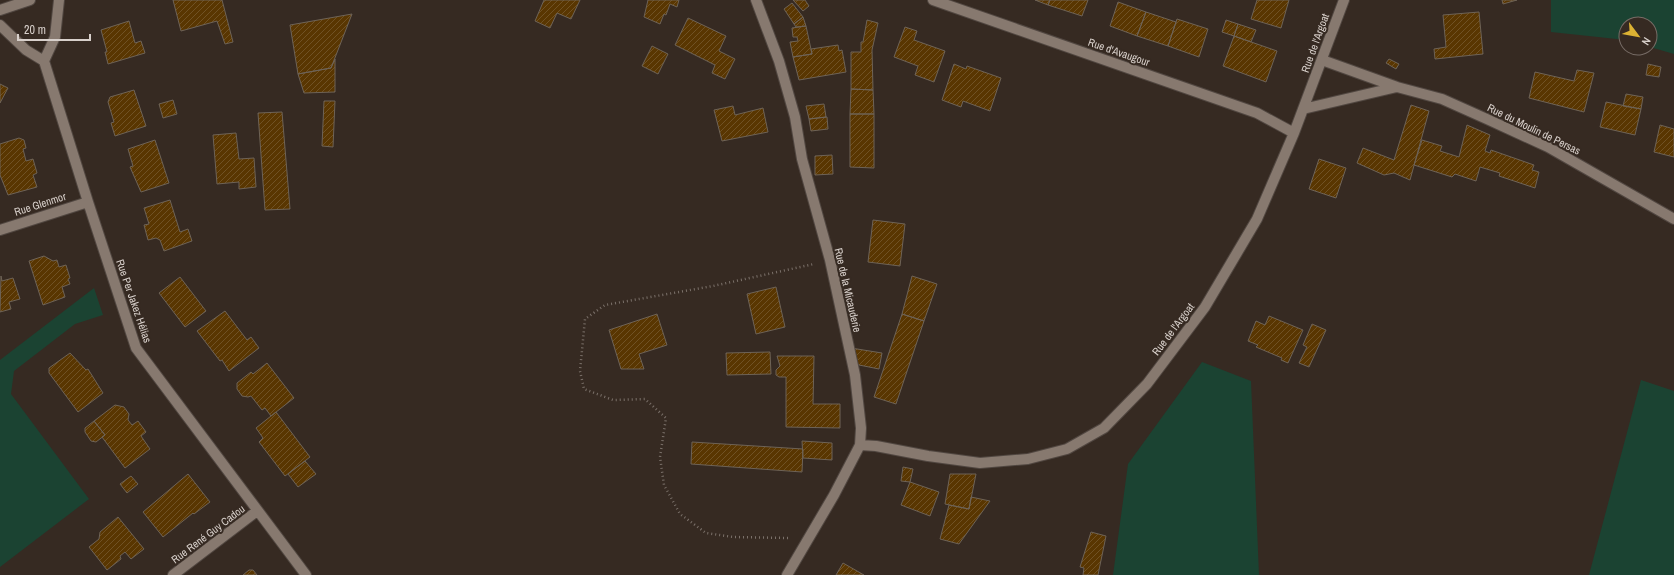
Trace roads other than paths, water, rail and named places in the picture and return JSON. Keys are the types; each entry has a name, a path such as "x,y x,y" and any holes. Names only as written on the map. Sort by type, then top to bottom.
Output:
{"street":[{"path":"0,10 30,0"},
{"path":"0,25 26,50 44,62 55,36 59,0"},
{"name":"Rue de la Micauderie","path":"756,0 779,62 795,117 802,159 830,260 855,375 862,428 860,445 834,495 788,575"},
{"name":"Rue d'Avaugour","path":"933,0 1257,113 1294,133"},
{"name":"Rue de l'Argoat","path":"860,445 876,446 928,456 980,463 1028,459 1067,449 1104,428 1147,384 1205,307 1257,219 1294,133 1344,0"},
{"name":"Rue du Moulin de Persas","path":"1322,60 1397,86 1442,99 1548,147 1674,219"},
{"name":"Rue Per Jakez Hélias","path":"44,62 136,348 306,575"},
{"name":"Rue du Moulin de Persas","path":"1303,109 1397,86"},
{"name":"Rue Glenmor","path":"0,230 88,202"},
{"name":"Rue René Guy Cadou","path":"173,575 257,511"}]}
